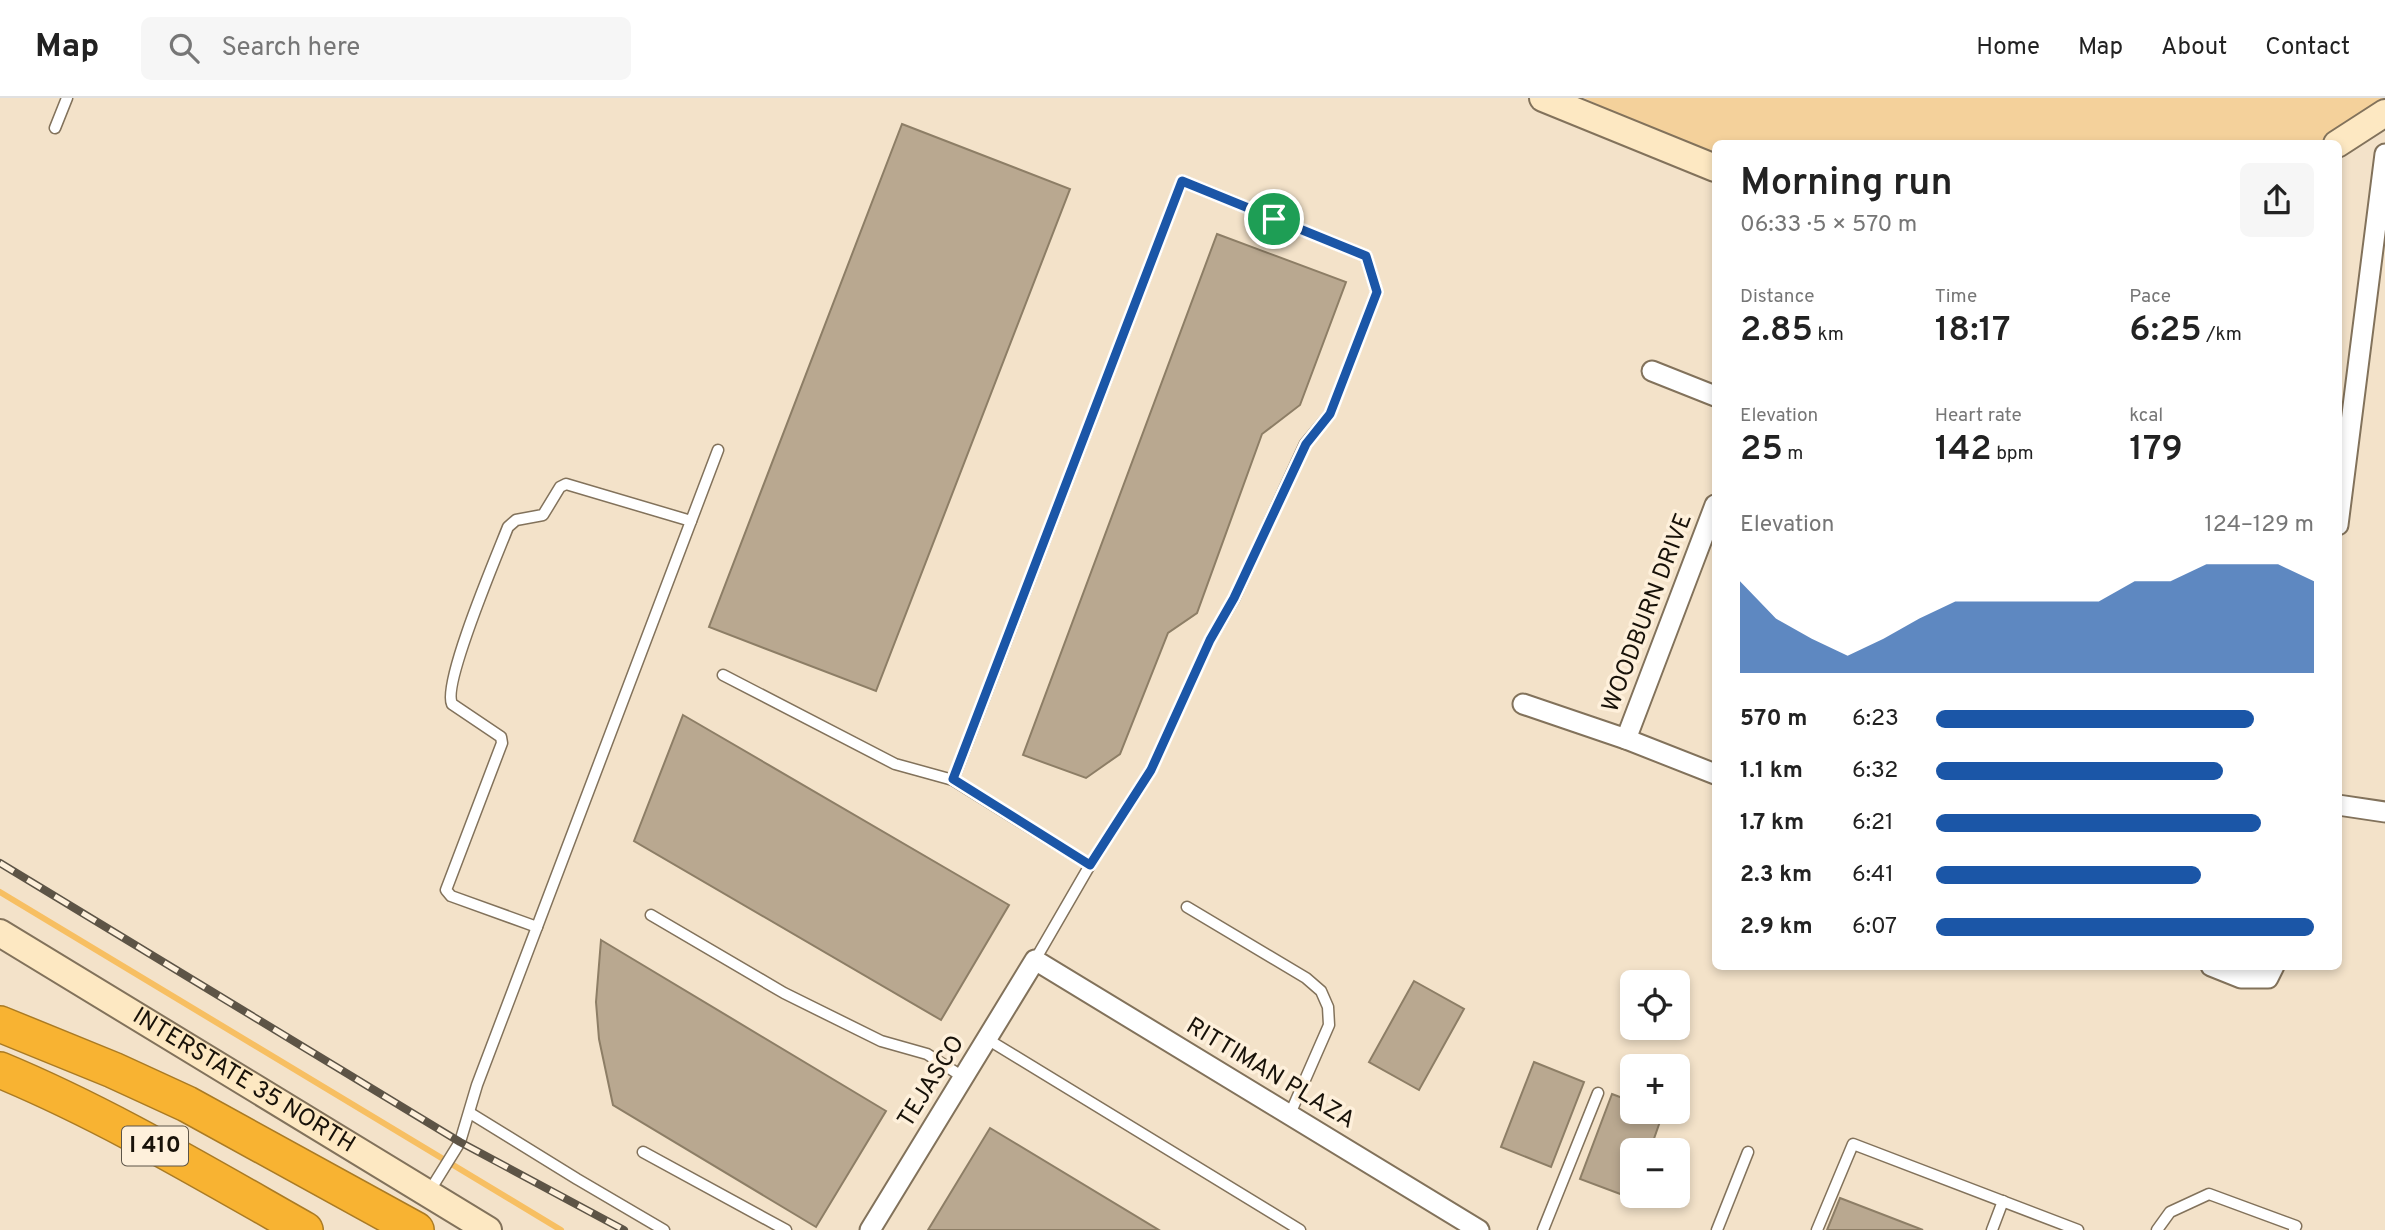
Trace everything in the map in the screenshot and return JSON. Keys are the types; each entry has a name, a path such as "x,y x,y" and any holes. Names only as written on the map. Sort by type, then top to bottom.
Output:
{"highway":[{"path":"0,1024 187,1104 416,1230"},
{"name":"I 410","path":"0,1070 137,1137 305,1230"}],"main road":[{"path":"1543,98 1712,167"},
{"path":"2342,141 2385,113"},
{"name":"INTERSTATE 35 NORTH","path":"0,933 488,1230"}],"street":[{"path":"2342,493 2385,154"},
{"path":"1652,371 1712,395"},
{"name":"WOODBURN DRIVE","path":"1626,739 1712,513"},
{"path":"1523,704 1626,739 1712,773"},
{"path":"2342,806 2385,811"},
{"name":"TEJASCO","path":"870,1230 1035,960"},
{"name":"RITTIMAN PLAZA","path":"1035,960 1479,1230"},
{"path":"2221,970 2241,978 2271,972"}],"lane":[{"path":"55,128 67,98"},
{"path":"953,779 1182,181 1366,256 1377,292 1330,414 1306,444 1234,598 1210,640 1151,770 1090,865 1035,960"},
{"path":"428,1193 460,1142 477,1085 718,450"},
{"path":"537,927 452,896 446,890 502,743 500,737 452,704 449,697 455,666 508,527 516,520 543,515 560,487 566,484 691,521"},
{"path":"723,675 895,764 953,779 1090,865"},
{"path":"1187,907 1306,978 1321,991 1328,1007 1329,1025 1290,1114"},
{"path":"651,915 784,993 881,1041 927,1054 963,1077"},
{"path":"987,1040 1300,1230"},
{"path":"1543,1230 1598,1093"},
{"path":"470,1113 577,1180 664,1230"},
{"path":"1817,1230 1853,1144 2078,1230"},
{"path":"643,1152 786,1230"},
{"path":"1717,1230 1748,1152"},
{"path":"2157,1230 2170,1212 2209,1194 2296,1226 2294,1230"},
{"path":"1992,1230 2003,1202"}],"shaded area":[{"path":"1584,98 2385,98 2385,111 2341,140 1712,140 1712,159"}],"building":[{"path":"902,124 1070,189 876,691 709,627"},
{"path":"1217,234 1346,282 1300,405 1262,434 1197,613 1168,633 1120,754 1086,778 1023,755"},
{"path":"683,715 1009,905 941,1020 634,841"},
{"path":"601,940 886,1111 816,1227 613,1105 599,1039 596,1002"},
{"path":"1414,981 1464,1009 1419,1090 1369,1062"},
{"path":"1534,1062 1584,1082 1551,1167 1501,1147"},
{"path":"1612,1094 1620,1097 1620,1124 1659,1124 1654,1138 1620,1138 1620,1194 1580,1179"},
{"path":"990,1128 1159,1230 928,1230"},
{"path":"1840,1198 1923,1230 1827,1230"}],"waterway":[{"path":"0,892 561,1230"}],"railway":[{"path":"0,863 460,1142 624,1230"}],"route":[{"path":"1182,181 1274,219 1366,256 1377,292 1330,414 1306,444 1234,598 1210,640 1151,770 1090,865 953,779 1182,181"}]}
